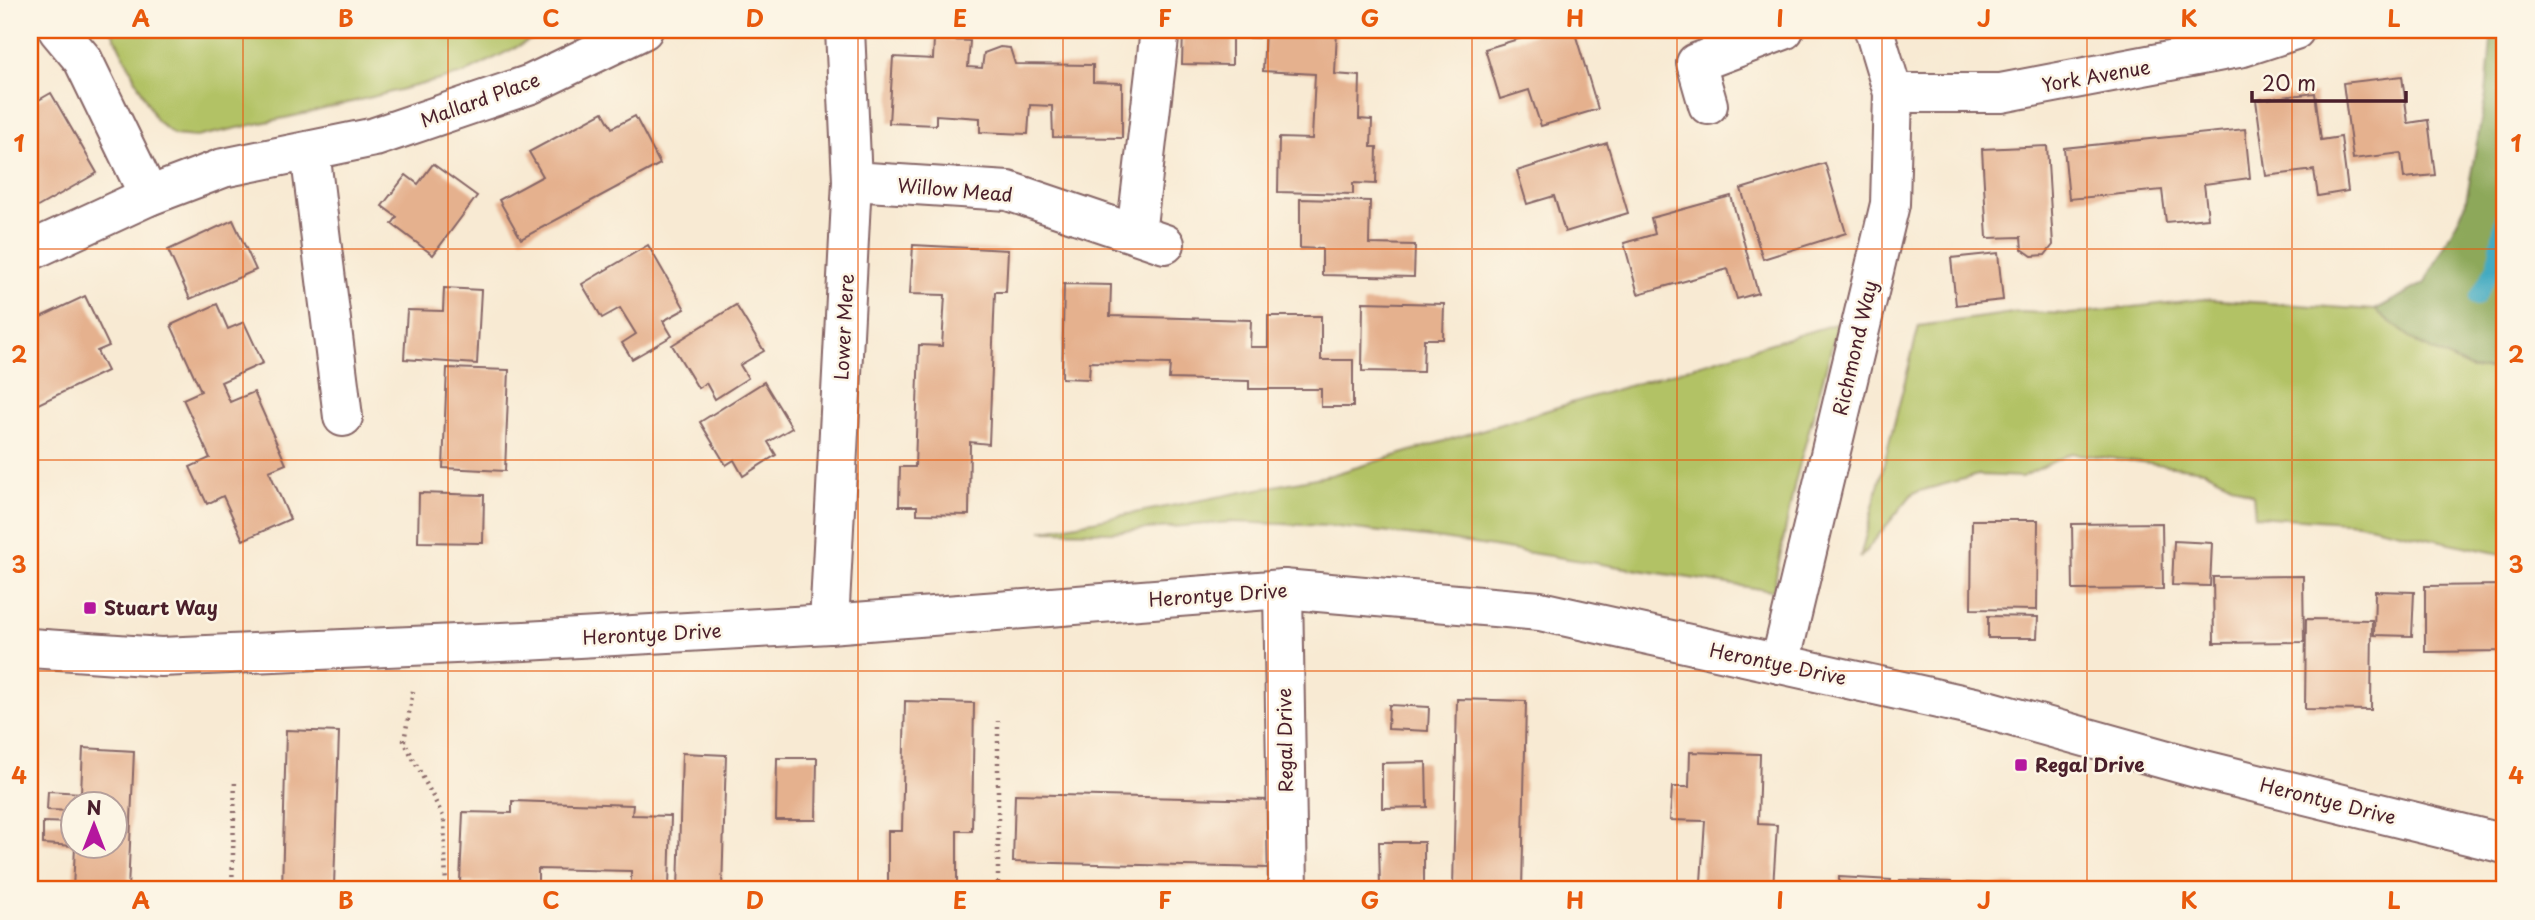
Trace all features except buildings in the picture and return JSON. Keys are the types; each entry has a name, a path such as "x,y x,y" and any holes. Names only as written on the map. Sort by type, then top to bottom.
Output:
{"street":[{"path":"58,30 83,60 149,197"},
{"name":"Mallard Place","path":"30,251 149,197 223,168 375,137 531,84 643,30"},
{"name":"Lower Mere","path":"829,624 852,181 845,30"},
{"name":"Willow Mead","path":"852,181 1008,191 1150,239 1160,30"},
{"path":"1708,105 1696,63 1784,30"},
{"name":"Richmond Way","path":"1780,664 1890,204 1893,93 1874,30"},
{"name":"York Avenue","path":"1893,93 2001,93 2217,52 2295,30"},
{"path":"310,151 343,417"},
{"name":"Herontye Drive","path":"30,648 161,657 421,645 829,624 1283,589 1540,611 1988,710 2196,768 2505,844"},
{"name":"Regal Drive","path":"1283,589 1288,890"}],"path":[{"path":"421,645 404,741 444,818 446,890"},
{"path":"998,890 999,721"},
{"path":"232,890 234,779"}],"green space":[{"path":"111,30 550,30 463,74 308,113 196,137 174,135 156,120"},
{"path":"2492,30 2505,30 2505,369 2472,369 2419,344 2375,310 2425,283 2465,206 2486,94"},
{"path":"2204,299 2375,310 2419,344 2472,369 2505,369 2505,555 2359,523 2255,516 2253,495 2204,470 2071,453 2022,477 1978,475 1913,493 1860,558 1919,326 2020,312 2071,314"},
{"path":"1838,323 1795,482 1773,591 1442,539 1329,526 1231,522 1111,532 1041,531 1331,475"}],"waterway":[{"path":"2477,298 2495,266 2505,205"}],"place":[{"name":"Stuart Way","path":"90,608"},
{"name":"Regal Drive","path":"2021,765"}]}
